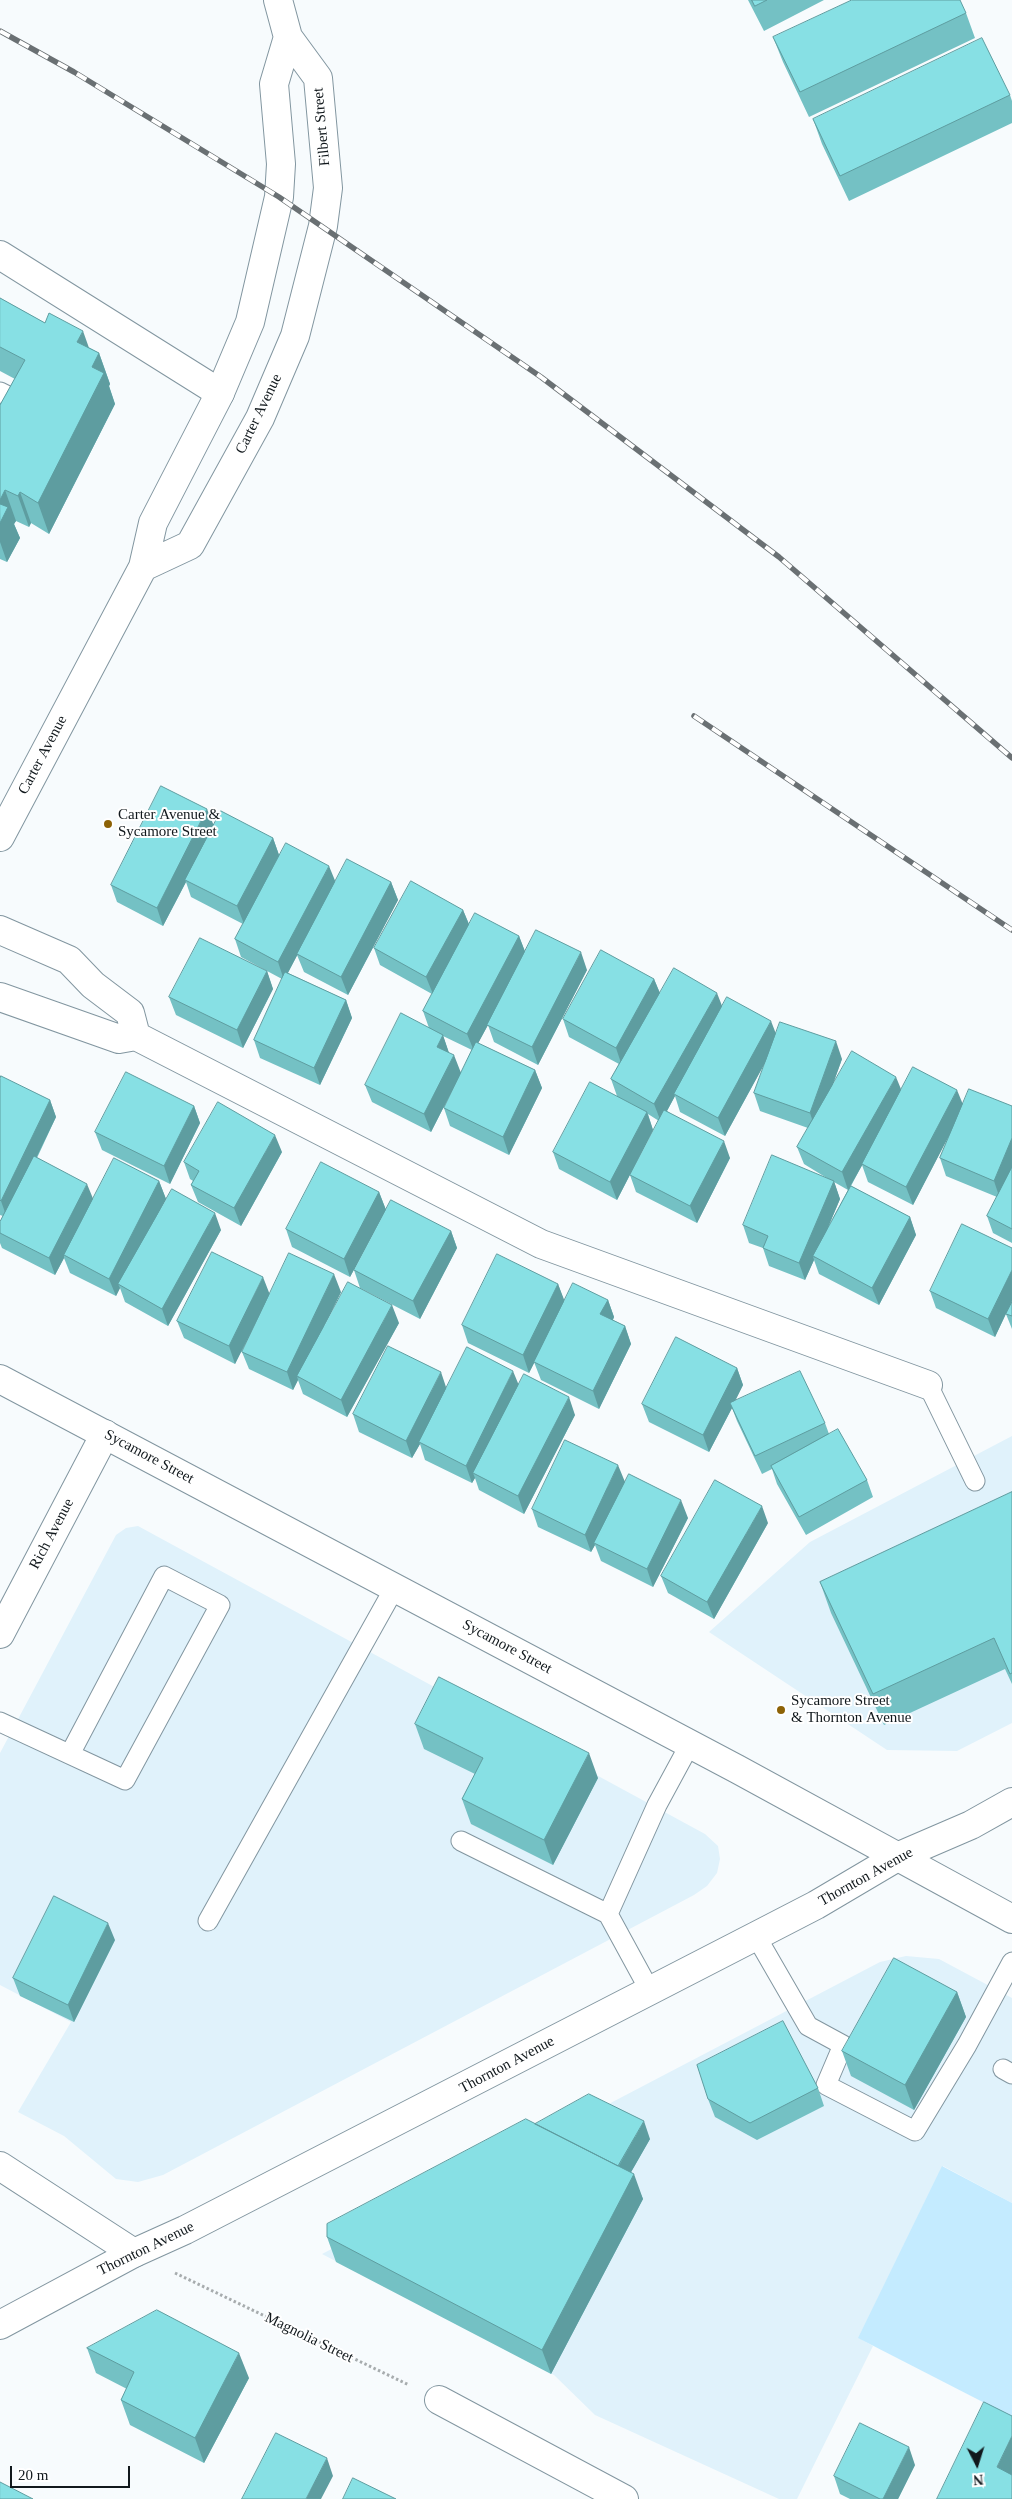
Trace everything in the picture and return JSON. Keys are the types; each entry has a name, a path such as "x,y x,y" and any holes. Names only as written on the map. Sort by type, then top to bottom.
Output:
{"street":[{"name":"Filbert Street","path":"278,0 288,37 318,78 328,188 323,226"},
{"name":"Carter Avenue","path":"0,837 143,567 153,523 220,393 250,322 279,197 281,164 274,84 288,37"},
{"name":"Carter Avenue","path":"143,567 190,545 260,418 295,336 323,226"},
{"path":"0,255 220,393"},
{"path":"0,930 69,960 93,985 130,1012 136,1036"},
{"path":"0,997 119,1039 136,1036 541,1244 928,1385"},
{"name":"Sycamore Street","path":"0,1379 690,1744 1012,1919"},
{"name":"Rich Avenue","path":"0,1634 105,1434"},
{"name":"Thornton Avenue","path":"0,2325 134,2254 203,2221 816,1905 899,1856 971,1824 1012,1802"},
{"path":"0,2166 134,2254"},
{"path":"439,2400 624,2499"}],"lane":[{"path":"928,1385 975,1481"},
{"path":"0,1722 125,1780 220,1605 164,1576 70,1754"},
{"path":"208,1921 395,1587"},
{"path":"608,1914 657,1805 690,1744"},
{"path":"461,1841 608,1914 650,1991"},
{"path":"756,1936 808,2026 843,2045 826,2085 915,2131 967,2045 1012,1962"}],"path":[{"name":"Magnolia Street","path":"134,2254 439,2400"}],"shaded area":[{"path":"1012,1436 1012,1723 957,1751 887,1750 709,1632 810,1542"},
{"path":"138,1526 705,1834 718,1846 720,1859 717,1873 707,1886 694,1895 163,2175 138,2182 116,2179 64,2136 18,2112 71,2022 0,1985 0,1753 116,1535 126,1528"},
{"path":"906,1956 939,1959 1012,1998 1012,2203 943,2166 859,2338 873,2346 797,2499 779,2499 595,2415 554,2375 322,2254 880,1962"},
{"path":"942,2166 1012,2203 1012,2417 858,2338"}],"building":[{"path":"752,0 767,0 755,6"},
{"path":"852,0 960,0 966,13 800,92 773,37"},
{"path":"982,38 1010,95 840,176 813,119"},
{"path":"0,298 45,323 49,313 83,331 77,342 99,353 92,367 104,373 38,503 20,492 18,496 5,490 0,500 0,405 25,360 0,347"},
{"path":"0,504 8,507 0,523"},
{"path":"161,786 207,809 157,908 111,885"},
{"path":"221,811 273,838 237,906 185,880"},
{"path":"286,843 329,866 278,962 235,939"},
{"path":"347,859 391,882 341,977 297,954"},
{"path":"411,881 463,910 426,977 374,948"},
{"path":"475,913 519,936 467,1034 423,1011"},
{"path":"536,930 581,952 532,1047 487,1025"},
{"path":"200,938 267,971 237,1030 169,997"},
{"path":"601,950 654,979 616,1048 563,1019"},
{"path":"674,968 717,993 654,1104 611,1079"},
{"path":"285,972 346,1000 314,1068 254,1040"},
{"path":"727,997 771,1021 718,1118 674,1094"},
{"path":"401,1013 443,1035 437,1047 454,1055 424,1114 365,1085"},
{"path":"780,1022 836,1041 810,1113 754,1093"},
{"path":"476,1042 535,1070 503,1137 444,1108"},
{"path":"852,1051 896,1077 842,1172 797,1147"},
{"path":"913,1067 957,1090 906,1187 862,1164"},
{"path":"126,1072 194,1106 164,1166 95,1132"},
{"path":"1,1076 50,1100 1,1201 0,1079"},
{"path":"590,1082 647,1112 610,1182 553,1152"},
{"path":"969,1089 1012,1106 1012,1138 994,1181 940,1158"},
{"path":"218,1102 275,1135 234,1208 191,1185 199,1171 184,1162"},
{"path":"664,1110 724,1141 690,1206 630,1175"},
{"path":"772,1155 834,1181 799,1263 763,1248 768,1236 743,1225"},
{"path":"34,1156 87,1184 49,1258 0,1233 0,1222"},
{"path":"114,1158 159,1181 109,1279 64,1255"},
{"path":"321,1162 379,1192 344,1259 286,1229"},
{"path":"1012,1167 1012,1229 987,1216"},
{"path":"851,1186 910,1217 872,1288 813,1256"},
{"path":"172,1189 215,1213 162,1309 118,1284"},
{"path":"391,1200 451,1231 413,1301 354,1270"},
{"path":"962,1224 1012,1248 1012,1270 988,1319 930,1291"},
{"path":"212,1252 263,1277 229,1346 177,1321"},
{"path":"289,1253 334,1274 287,1372 242,1352"},
{"path":"497,1254 558,1284 523,1355 462,1325"},
{"path":"348,1282 392,1305 341,1400 297,1376"},
{"path":"573,1283 608,1300 600,1314 625,1326 593,1391 534,1362"},
{"path":"1012,1302 1012,1316 1006,1314"},
{"path":"676,1337 737,1368 703,1435 642,1404"},
{"path":"388,1346 441,1372 406,1441 353,1414"},
{"path":"467,1347 513,1371 466,1466 419,1442"},
{"path":"800,1371 825,1423 755,1456 730,1403"},
{"path":"524,1374 569,1397 518,1496 473,1473"},
{"path":"838,1429 867,1480 799,1517 771,1466"},
{"path":"565,1440 618,1465 585,1535 532,1509"},
{"path":"629,1474 681,1500 647,1569 594,1543"},
{"path":"715,1480 762,1506 707,1602 661,1576"},
{"path":"1012,1492 1012,1673 1010,1674 994,1638 873,1694 820,1582"},
{"path":"439,1677 589,1753 544,1840 462,1799 483,1758 415,1724"},
{"path":"54,1896 108,1923 68,2005 13,1978"},
{"path":"894,1958 957,1992 905,2085 842,2051"},
{"path":"783,2021 818,2088 750,2123 708,2099 697,2065"},
{"path":"589,2094 644,2121 618,2166 535,2124"},
{"path":"526,2119 634,2174 542,2350 327,2237 327,2224"},
{"path":"157,2310 239,2353 195,2438 121,2400 134,2372 87,2348"},
{"path":"984,2402 1012,2416 1012,2436 997,2467 1012,2475 1012,2499 937,2499"},
{"path":"860,2423 909,2447 883,2499 834,2476"},
{"path":"276,2433 327,2458 306,2499 242,2499"},
{"path":"353,2478 396,2499 343,2499"},
{"path":"0,2482 33,2499 0,2499"}],"railway":[{"path":"0,31 74,72 279,197 541,377 779,557 1012,758"},
{"path":"694,716 1012,930"}],"place":[{"name":"Carter Avenue & Sycamore Street","path":"108,824"},
{"name":"Sycamore Street & Thornton Avenue","path":"781,1710"}]}
